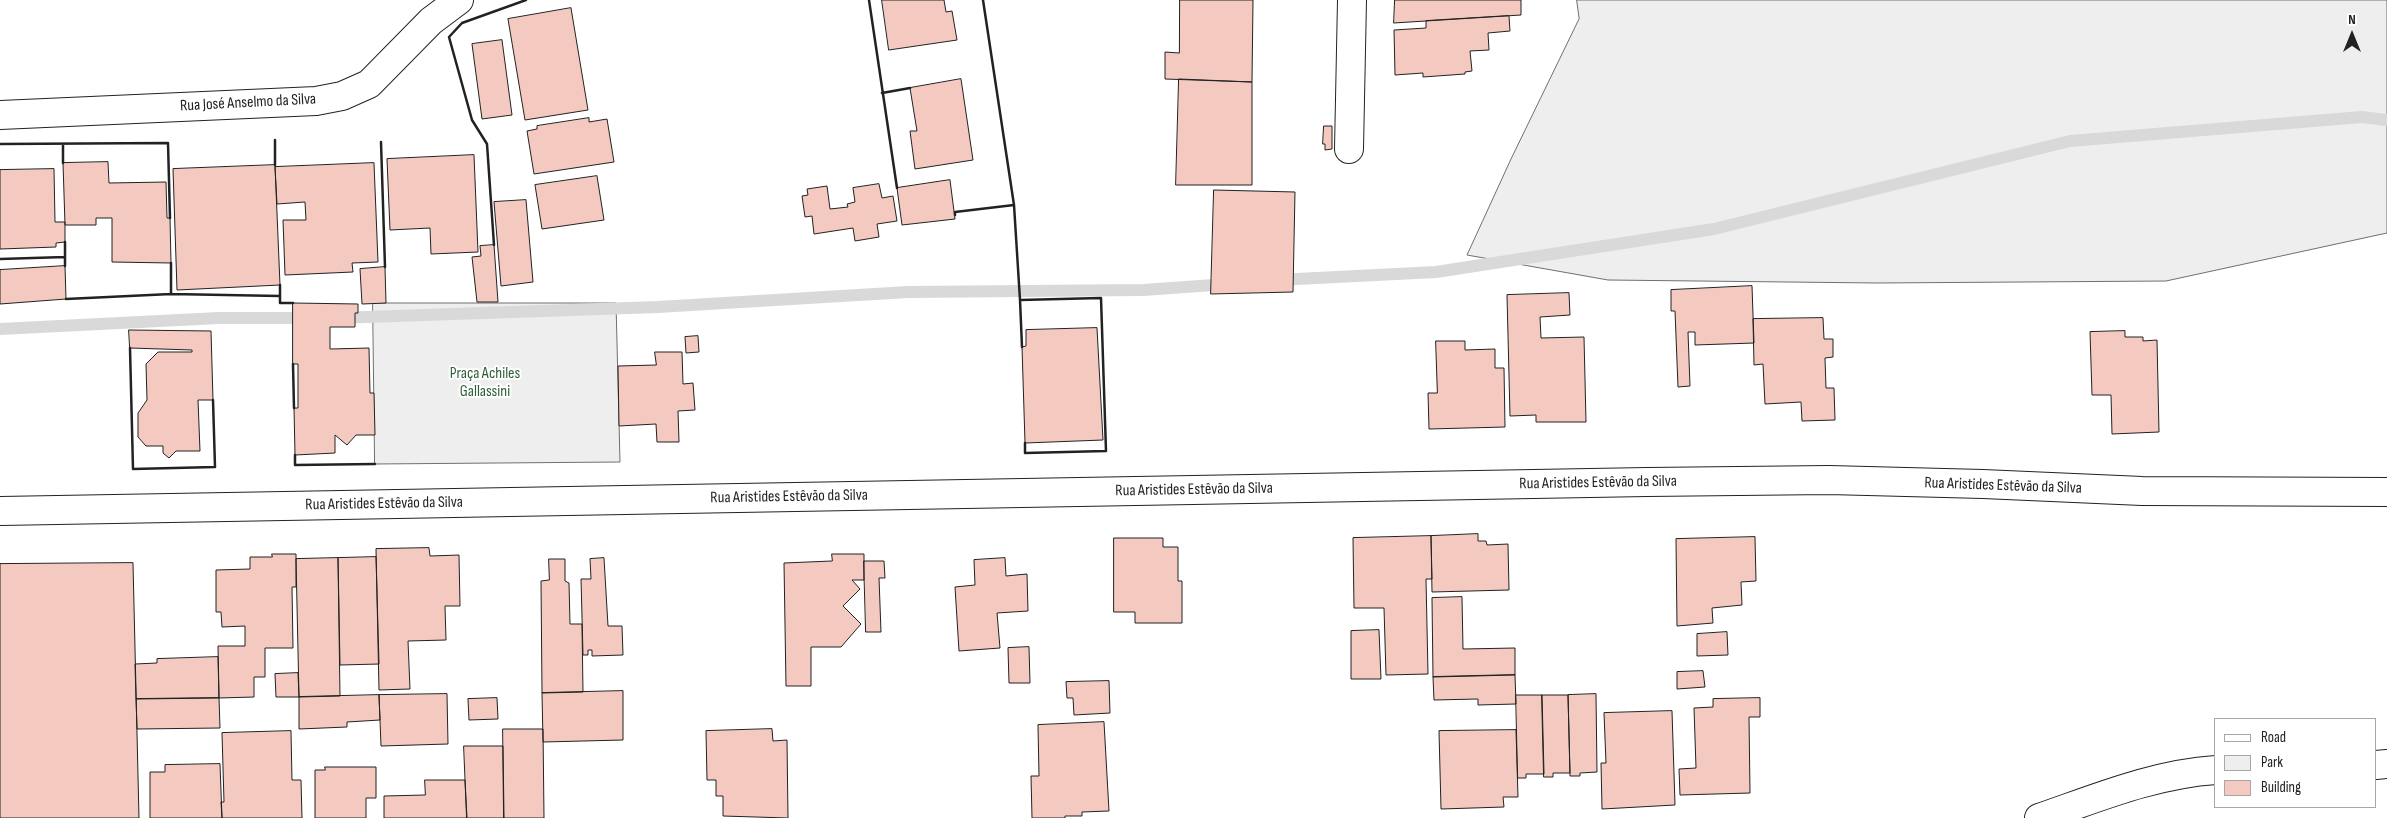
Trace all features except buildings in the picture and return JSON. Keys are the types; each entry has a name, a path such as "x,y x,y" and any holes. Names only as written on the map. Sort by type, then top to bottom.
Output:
{"street":[{"name":"Rua José Anselmo da Silva","path":"0,115 316,101 342,96 369,84 431,21 459,0"},
{"path":"1349,149 1352,0"},
{"name":"Rua Aristides Estêvão da Silva","path":"0,511 1752,481 1983,484 2142,491 2387,492"},
{"path":"2039,818 2136,784 2184,772 2214,770"}],"green space":[{"path":"1577,0 2387,0 2387,233 2166,281 1877,283 1608,280 1467,255 1579,19"},
{"name":"Praça Achiles Gallassini","path":"373,303 616,303 620,462 375,464"}],"waterway":[{"path":"1277,280 1436,272 1714,229 2070,141 2362,117 2387,120"},
{"path":"338,318 658,307 908,292 1143,290 1228,284"},
{"path":"0,329 219,318 308,318"}],"wall":[{"path":"494,245 487,144 472,120 449,37 462,23 526,0"},
{"path":"869,0 897,188"},
{"path":"955,215 955,212 1014,205 983,0"},
{"path":"882,93 910,88"},
{"path":"275,140 275,165"},
{"path":"381,142 385,267"},
{"path":"0,144 168,143 170,218"},
{"path":"63,144 63,163"},
{"path":"1014,205 1020,300"},
{"path":"65,242 65,266"},
{"path":"0,259 65,257"},
{"path":"66,299 171,294 171,263"},
{"path":"171,294 280,296 280,285"},
{"path":"280,296 280,303 293,303"},
{"path":"1022,347 1020,300 1101,298 1106,451 1025,453 1025,443"},
{"path":"130,348 133,469 215,467 213,400"},
{"path":"293,364 294,408"},
{"path":"295,455 295,465 375,464"}]}
